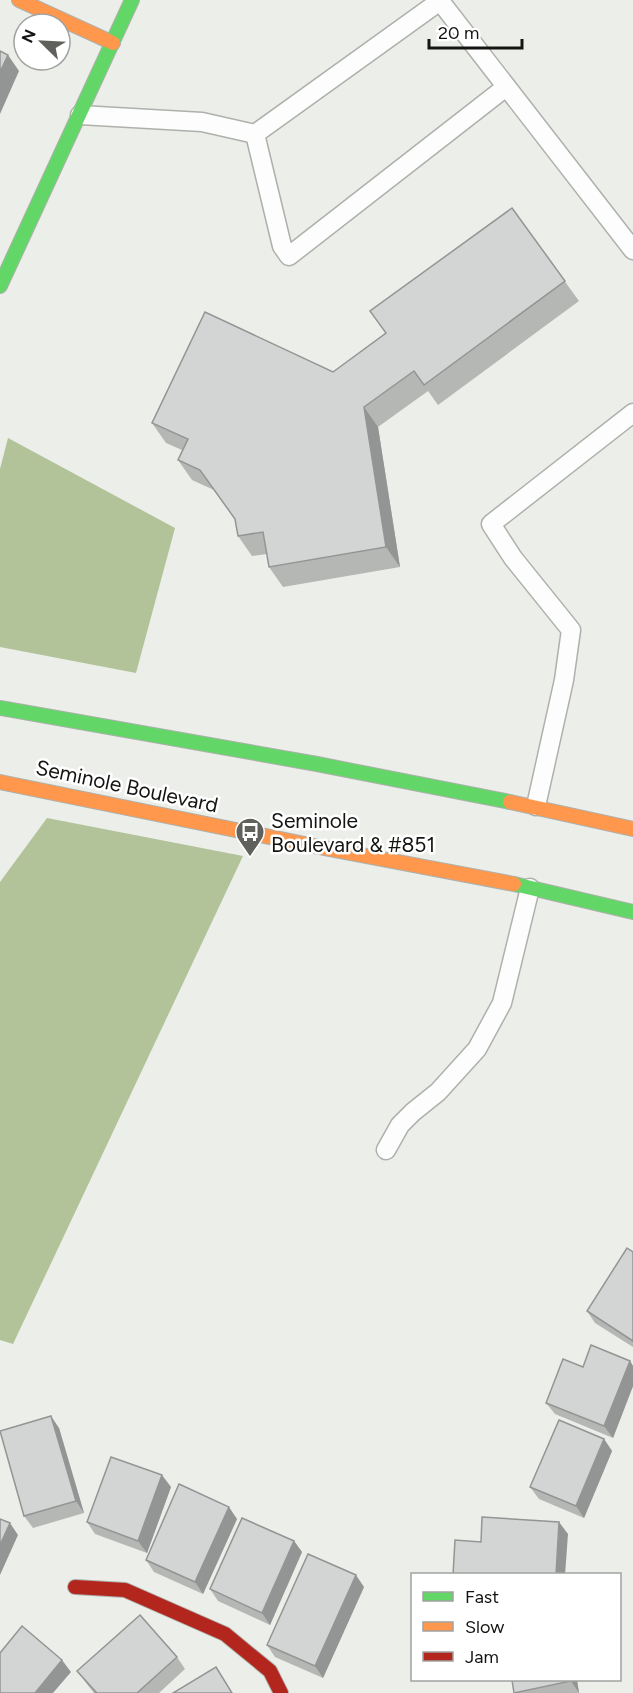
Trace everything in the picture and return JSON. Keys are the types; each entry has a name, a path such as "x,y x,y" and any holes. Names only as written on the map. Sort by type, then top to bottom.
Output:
{"main road":[{"path":"19,0 113,43"},
{"path":"0,286 132,0"},
{"path":"0,708 536,806 633,829"},
{"name":"Seminole Boulevard","path":"0,782 530,888 633,912"},
{"path":"75,1587 125,1590 225,1634 270,1671 281,1693"}],"lane":[{"path":"80,115 202,122 255,134 440,1 633,250"},
{"path":"255,134 282,246 289,256 506,87"},
{"path":"536,806 564,681 571,630 513,558 491,525 633,413"},
{"path":"386,1150 400,1125 438,1092 477,1049 502,1003 530,888"}],"shaded area":[{"path":"8,438 175,528 136,673 0,647 0,469"},
{"path":"47,818 243,856 13,1344 0,1340 0,882"}],"building":[{"path":"0,51 8,55 0,72"},
{"path":"512,208 565,281 424,385 414,371 364,407 386,547 269,567 263,532 238,536 235,519 200,470 178,460 188,439 152,423 205,312 333,372 386,333 370,311"},
{"path":"627,1248 633,1252 633,1341 587,1311"},
{"path":"591,1345 630,1361 604,1426 546,1403 563,1359 583,1367"},
{"path":"51,1416 76,1501 24,1516 0,1431"},
{"path":"559,1420 604,1439 576,1506 530,1487"},
{"path":"111,1457 162,1475 138,1541 87,1522"},
{"path":"179,1484 229,1507 195,1582 146,1560"},
{"path":"482,1517 559,1522 556,1573 453,1573 455,1540 481,1542"},
{"path":"242,1518 294,1541 262,1613 210,1589"},
{"path":"0,1519 10,1523 0,1545"},
{"path":"308,1554 356,1575 315,1666 267,1645"},
{"path":"140,1615 177,1657 137,1693 95,1693 77,1671"},
{"path":"22,1626 62,1660 35,1693 0,1693 0,1653"},
{"path":"216,1667 232,1693 173,1693"},
{"path":"512,1681 571,1681 514,1693"}],"traffic: fast":[{"path":"0,286 132,0"},
{"path":"0,708 317,764 510,802"},
{"path":"514,884 633,912"}],"traffic: slow":[{"path":"19,0 113,43"},
{"path":"0,782 514,884"},
{"path":"510,802 633,829"}],"traffic: jam":[{"path":"75,1587 125,1590 225,1634 270,1671 281,1693"}],"place":[{"name":"Seminole Boulevard & #851","path":"250,858"}]}
